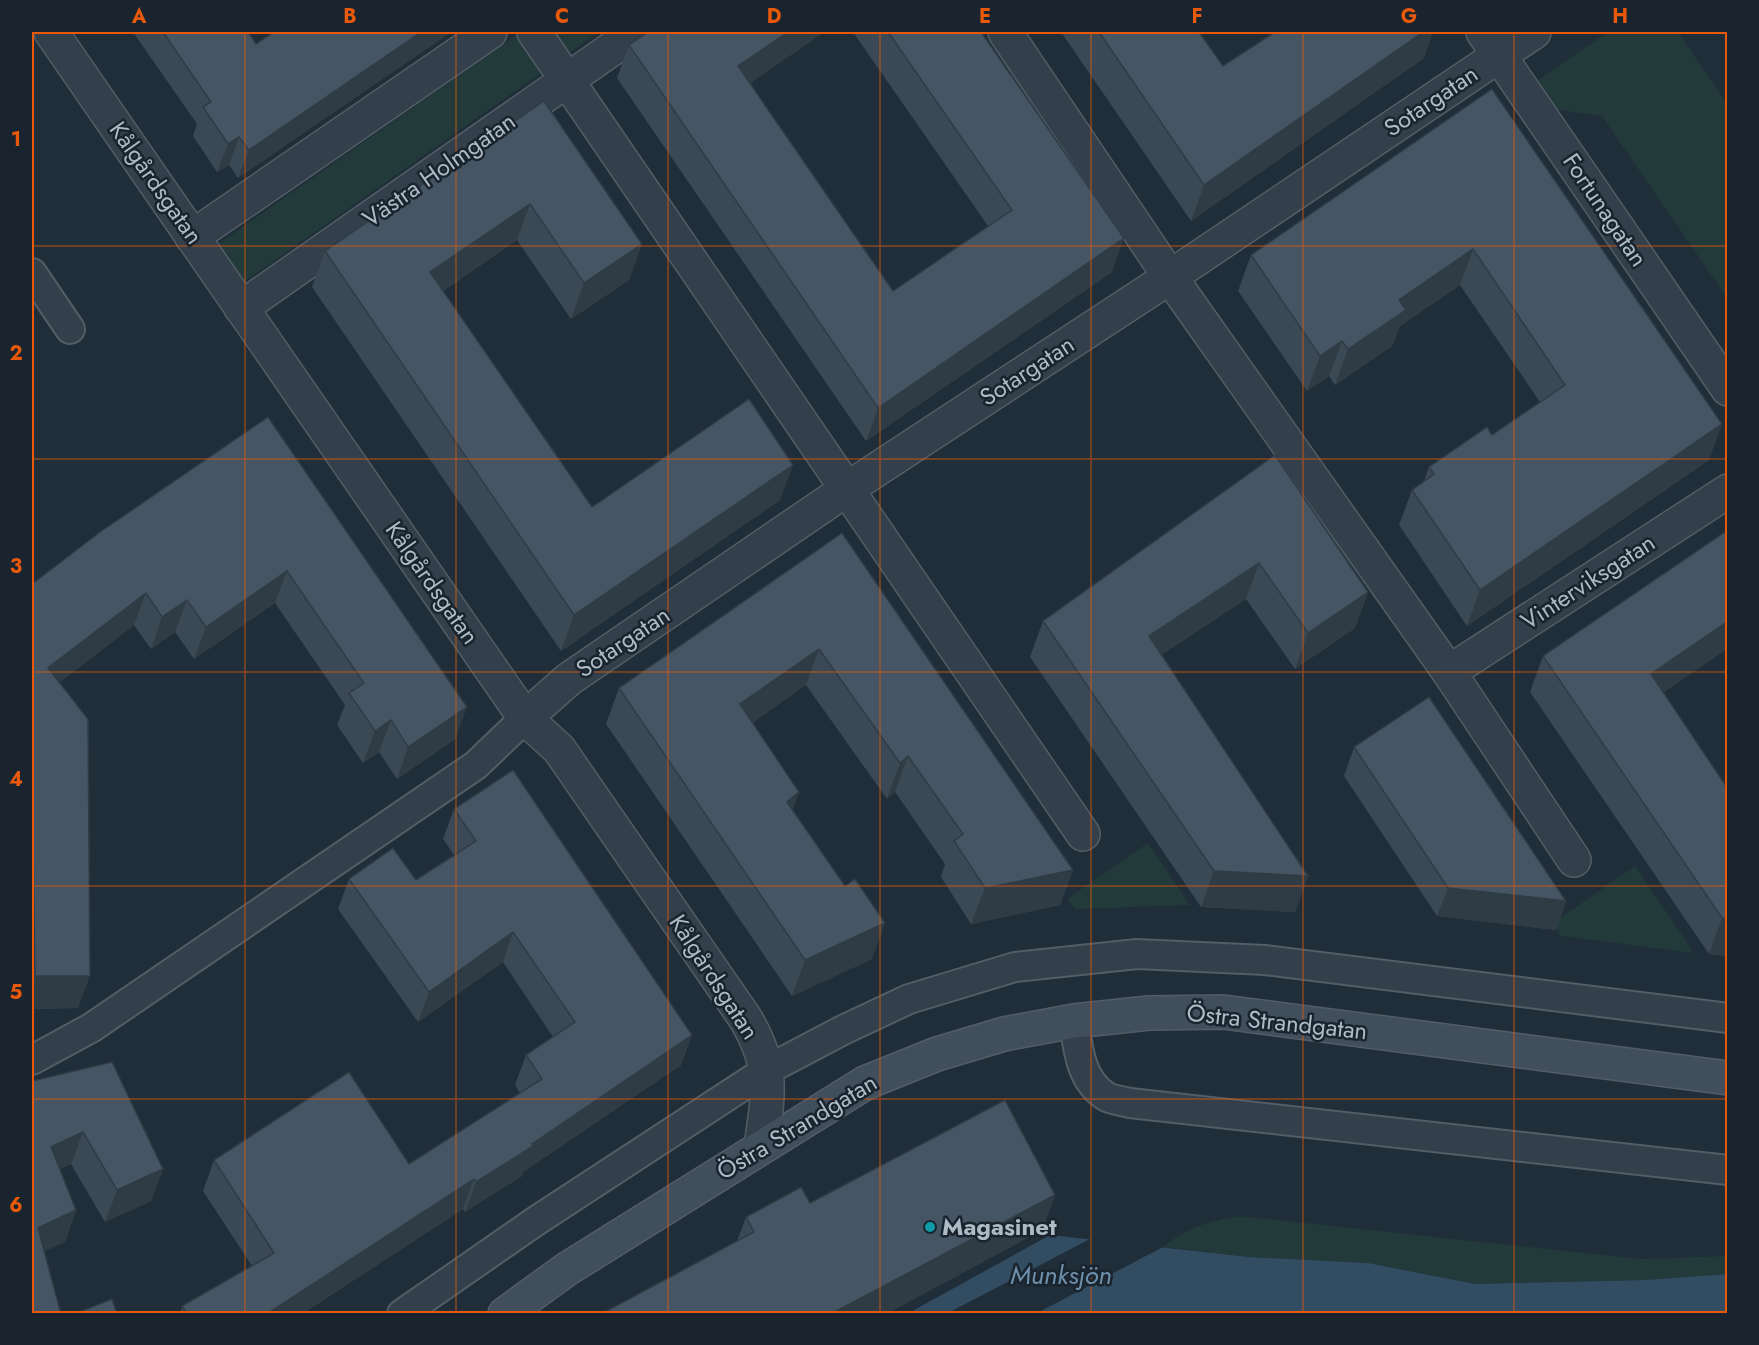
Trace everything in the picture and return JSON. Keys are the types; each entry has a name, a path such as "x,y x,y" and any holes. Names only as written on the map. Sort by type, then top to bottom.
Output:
{"main road":[{"name":"Östra Strandgatan","path":"506,1314 567,1269 865,1083 937,1054 1004,1034 1074,1021 1149,1012 1223,1012 1728,1078"}],"street":[{"path":"192,237 490,32"},
{"path":"534,32 1083,834"},
{"name":"Västra Holmgatan","path":"241,308 636,32"},
{"path":"1005,32 1170,277 1449,672 1574,861"},
{"name":"Sotargatan","path":"525,718 569,679 847,489 1170,277 1491,43 1534,32"},
{"name":"Kålgårdsgatan","path":"46,40 192,237 525,718 559,749 745,1018 756,1036 767,1070 768,1100 761,1146"},
{"name":"Fortunagatan","path":"1491,43 1728,389"},
{"name":"Vinterviksgatan","path":"1449,672 1728,491"}],"lane":[{"path":"32,273 70,328"},
{"path":"32,1060 91,1028 476,765 525,718"},
{"path":"402,1314 536,1221 767,1070 909,999 1016,967 1137,954 1265,960 1728,1018"},
{"path":"1074,1021 1080,1063 1090,1081 1107,1097 1130,1103 1728,1170"}],"green space":[{"path":"521,32 599,32 237,287 211,249"},
{"path":"1608,32 1678,32 1727,104 1727,298 1602,116 1553,109 1537,81"},
{"path":"1148,843 1190,905 1075,909 1067,899"},
{"path":"1635,866 1694,953 1561,936 1553,923"},
{"path":"1239,1216 1641,1259 1727,1256 1728,1274 1646,1280 1475,1284 1368,1263 1249,1257 1163,1247 1198,1226"}],"water":[{"name":"Munksjön","path":"1050,1235 1249,1257 1368,1263 1475,1284 1646,1280 1727,1274 1727,1314 907,1314"}],"pier":[{"path":"1094,1237 1161,1244 1163,1247 1037,1313 948,1313"}],"building":[{"path":"163,32 248,32 256,44 274,32 421,32 249,150 239,137 228,144 203,107 211,102"},
{"path":"648,32 788,32 738,66 893,291 1012,210 888,32 981,32 1124,238 878,408 629,45"},
{"path":"1099,32 1199,32 1223,66 1275,32 1423,32 1204,185"},
{"path":"1492,89 1722,424 1480,590 1412,490 1434,474 1429,467 1487,427 1492,435 1565,385 1473,249 1399,300 1406,310 1348,349 1342,341 1320,356 1251,255"},
{"path":"544,101 642,244 584,283 530,204 430,272 592,507 749,399 793,465 574,615 325,251"},
{"path":"268,417 467,707 408,747 391,720 375,731 349,693 364,683 287,571 206,627 187,600 162,617 146,593 48,668 88,719 90,976 35,976 32,584 100,532"},
{"path":"1275,455 1368,592 1308,633 1259,563 1149,636 1308,876 1214,871 1043,621"},
{"path":"1728,530 1728,621 1651,674 1728,789 1728,919 1722,918 1543,656"},
{"path":"842,533 1073,870 985,888 954,841 963,834 908,756 900,763 819,649 740,704 799,792 787,802 845,886 855,879 885,923 805,960 619,688"},
{"path":"1429,697 1566,901 1448,888 1354,747"},
{"path":"513,770 692,1035 532,1144 533,1146 476,1182 474,1179 267,1314 187,1314 182,1306 274,1253 214,1160 349,1072 409,1164 542,1079 526,1055 575,1022 513,932 429,992 349,879 393,848 416,880 476,841 454,809"},
{"path":"112,1062 163,1169 117,1190 83,1132 51,1147 76,1210 38,1228 61,1314 32,1314 32,1081"},
{"name":"Magasinet","path":"1005,1100 1055,1195 831,1314 601,1314 754,1232 746,1217 801,1187 810,1203"},
{"path":"112,1299 117,1314 74,1314"}],"place":[{"name":"Magasinet","path":"930,1227"}]}
